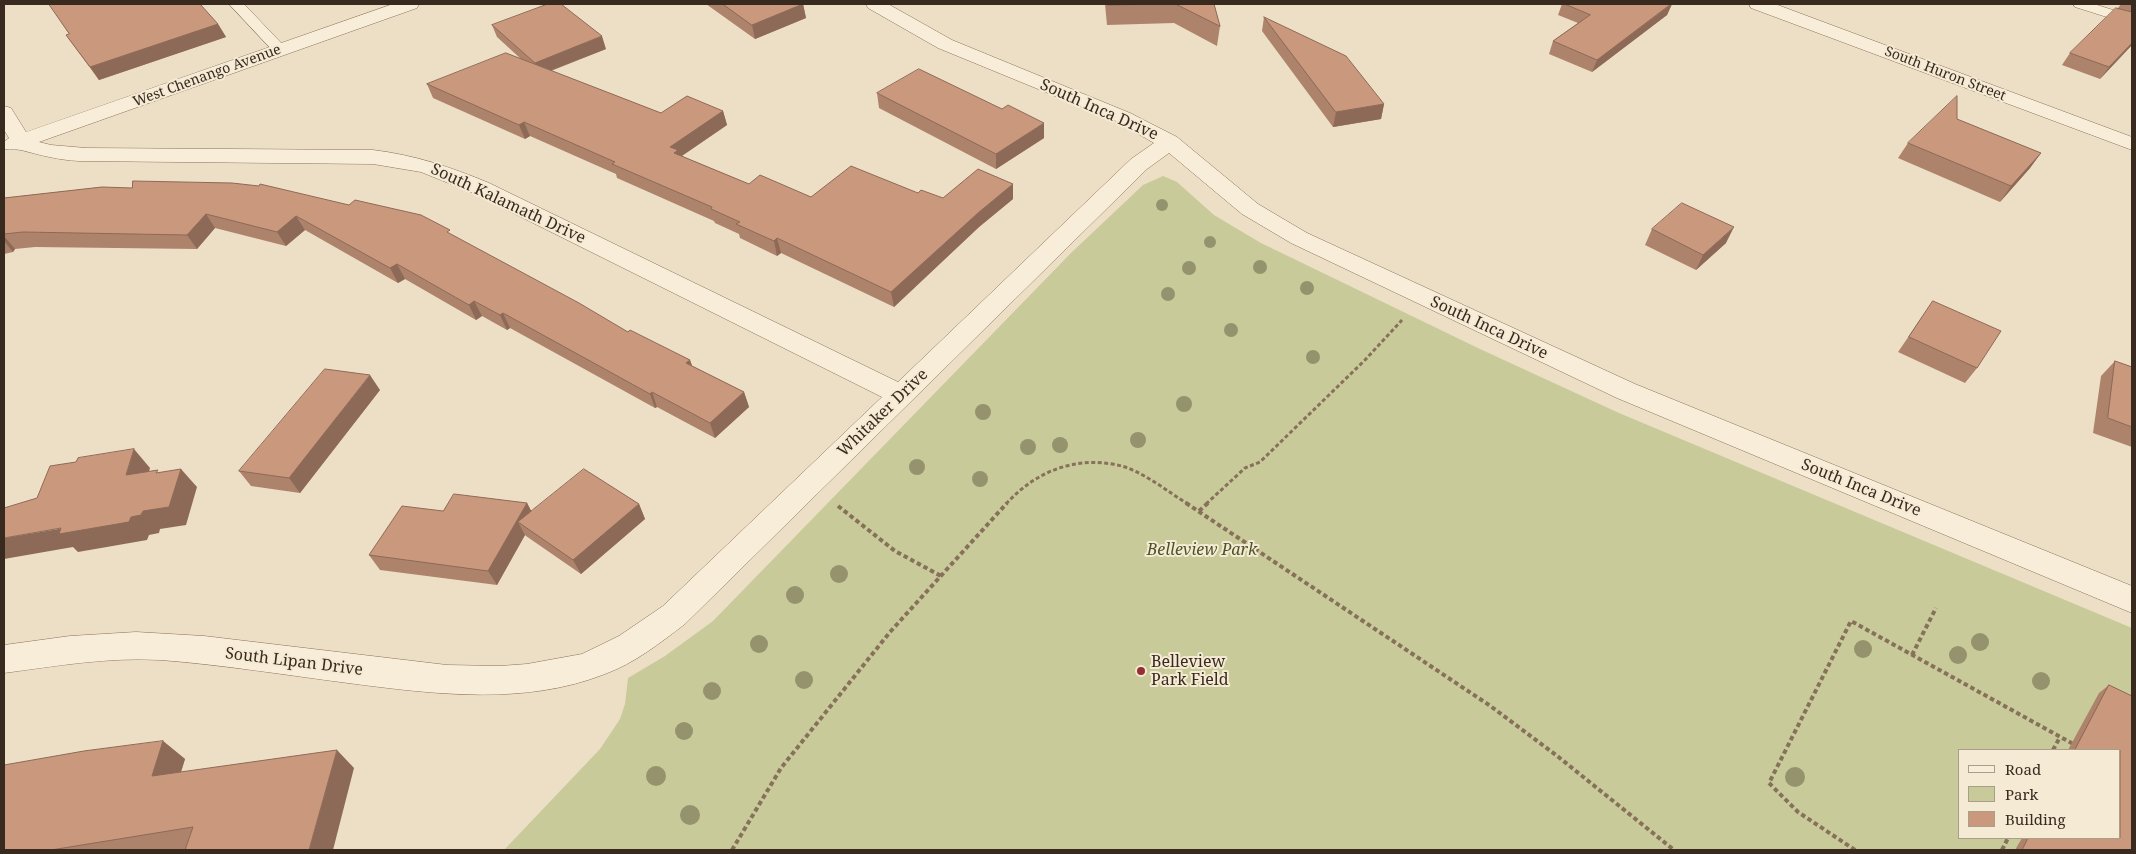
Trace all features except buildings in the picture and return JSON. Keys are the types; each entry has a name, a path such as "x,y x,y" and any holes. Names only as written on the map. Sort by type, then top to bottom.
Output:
{"street":[{"name":"West Chenango Avenue","path":"13,145 410,4"},
{"name":"South Inca Drive","path":"875,4 945,44 1122,117 1169,142 1250,210 1299,238 1626,391 2132,600"},
{"name":"South Huron Street","path":"1758,4 2132,144"},
{"path":"4,112 13,145"},
{"name":"Whitaker Drive","path":"584,667 622,650 674,615 1139,164 1169,142"},
{"name":"South Kalamath Drive","path":"13,145 58,153 86,155 358,156 400,160 426,166 481,188 902,395"},
{"name":"South Lipan Drive","path":"4,659 57,650 120,645 179,648 442,680 488,682 522,679 584,667"}],"lane":[{"path":"236,4 280,50"},
{"path":"2080,4 2132,21"}],"path":[{"path":"1199,511 1245,468 1260,462 1393,331"},
{"path":"732,850 781,768 890,632 1013,497 1034,480 1075,463 1118,465 1139,474 1199,511 1489,704 1674,850"},
{"path":"808,487 849,512 881,541 909,560 941,576"},
{"path":"1912,655 1936,608"},
{"path":"1855,850 1810,822 1784,800 1769,783 1851,621 2077,746"},
{"path":"2054,749 2060,737"}],"green space":[{"name":"Belleview Park","path":"1163,176 1177,182 1214,215 1261,243 1480,349 1619,413 2132,628 2132,850 504,850 600,749 620,719 625,704 628,678 665,656 713,621 1071,253 1143,185"}],"place":[{"name":"Belleview Park Field","path":"1141,671"}]}
